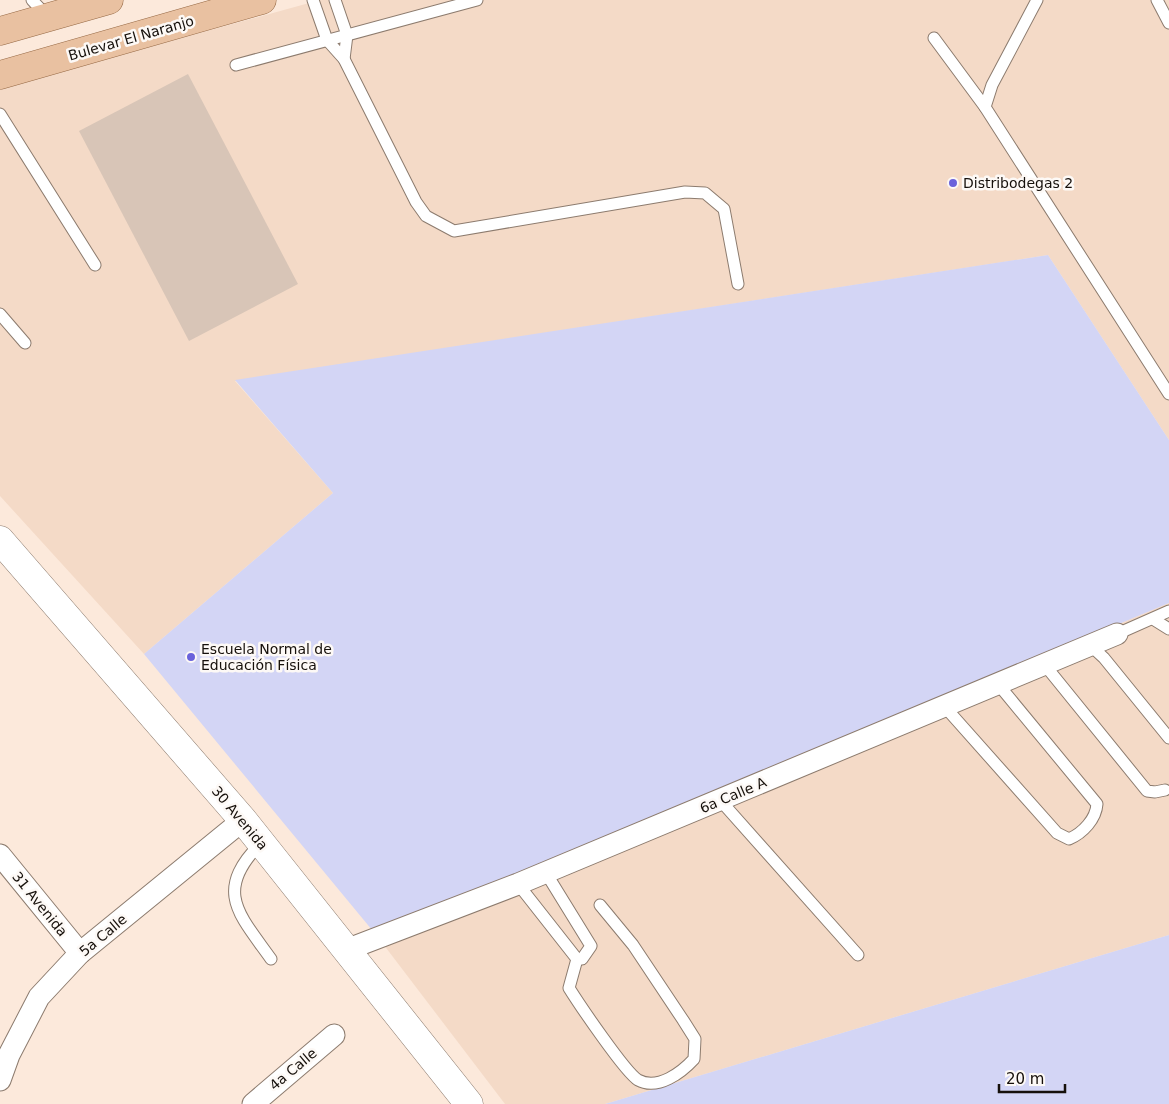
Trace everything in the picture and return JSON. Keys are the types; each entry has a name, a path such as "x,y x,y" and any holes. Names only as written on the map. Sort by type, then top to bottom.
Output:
{"main road":[{"path":"0,31 40,9 109,0"},
{"name":"Bulevar El Naranjo","path":"0,75 262,0"}],"street":[{"name":"30 Avenida","path":"0,540 243,820 469,1104"},
{"name":"6a Calle A","path":"346,950 546,873 1118,634"},
{"name":"5a Calle","path":"0,1080 9,1055 39,997 80,954 243,820"},
{"name":"31 Avenida","path":"0,855 80,954"},
{"name":"4a Calle","path":"253,1104 334,1035"}],"lane":[{"path":"313,0 327,40 344,59 416,202 426,216 454,231 685,192 705,193 724,208 738,284"},
{"path":"334,0 347,35 344,59"},
{"path":"236,65 477,0"},
{"path":"985,107 992,85 1037,0"},
{"path":"1157,0 1169,23"},
{"path":"934,38 985,107 1169,394"},
{"path":"0,114 95,265"},
{"path":"0,314 25,344"},
{"path":"1118,634 1169,611"},
{"path":"1153,619 1169,629"},
{"path":"1090,645 1104,658 1169,738"},
{"path":"1044,664 1147,790 1156,792 1165,790"},
{"path":"945,707 1056,833 1069,839 1074,837 1094,819 1097,814 1097,804 998,684"},
{"path":"720,800 858,954"},
{"path":"261,843 247,857 241,867 233,898 240,915 271,959"},
{"path":"546,873 592,946 582,959 576,960"},
{"path":"518,884 576,960"},
{"path":"576,960 569,988 625,1067 638,1080 654,1083 680,1074 694,1058 694,1039 633,945 600,904"}],"shaded area":[{"path":"320,0 1169,0 1169,440 1048,255 235,381 333,493 144,654 0,496 0,88"},
{"path":"1048,255 1169,440 1169,603 377,936 144,654 333,493 235,380"},
{"path":"1169,603 1169,935 605,1104 505,1104 377,936"},
{"path":"1169,935 1169,1104 605,1104"}],"building":[{"path":"188,74 298,284 189,341 79,131"}],"place":[{"name":"Distribodegas 2","path":"953,183"},
{"name":"Escuela Normal de Educación Física","path":"191,657"}]}
